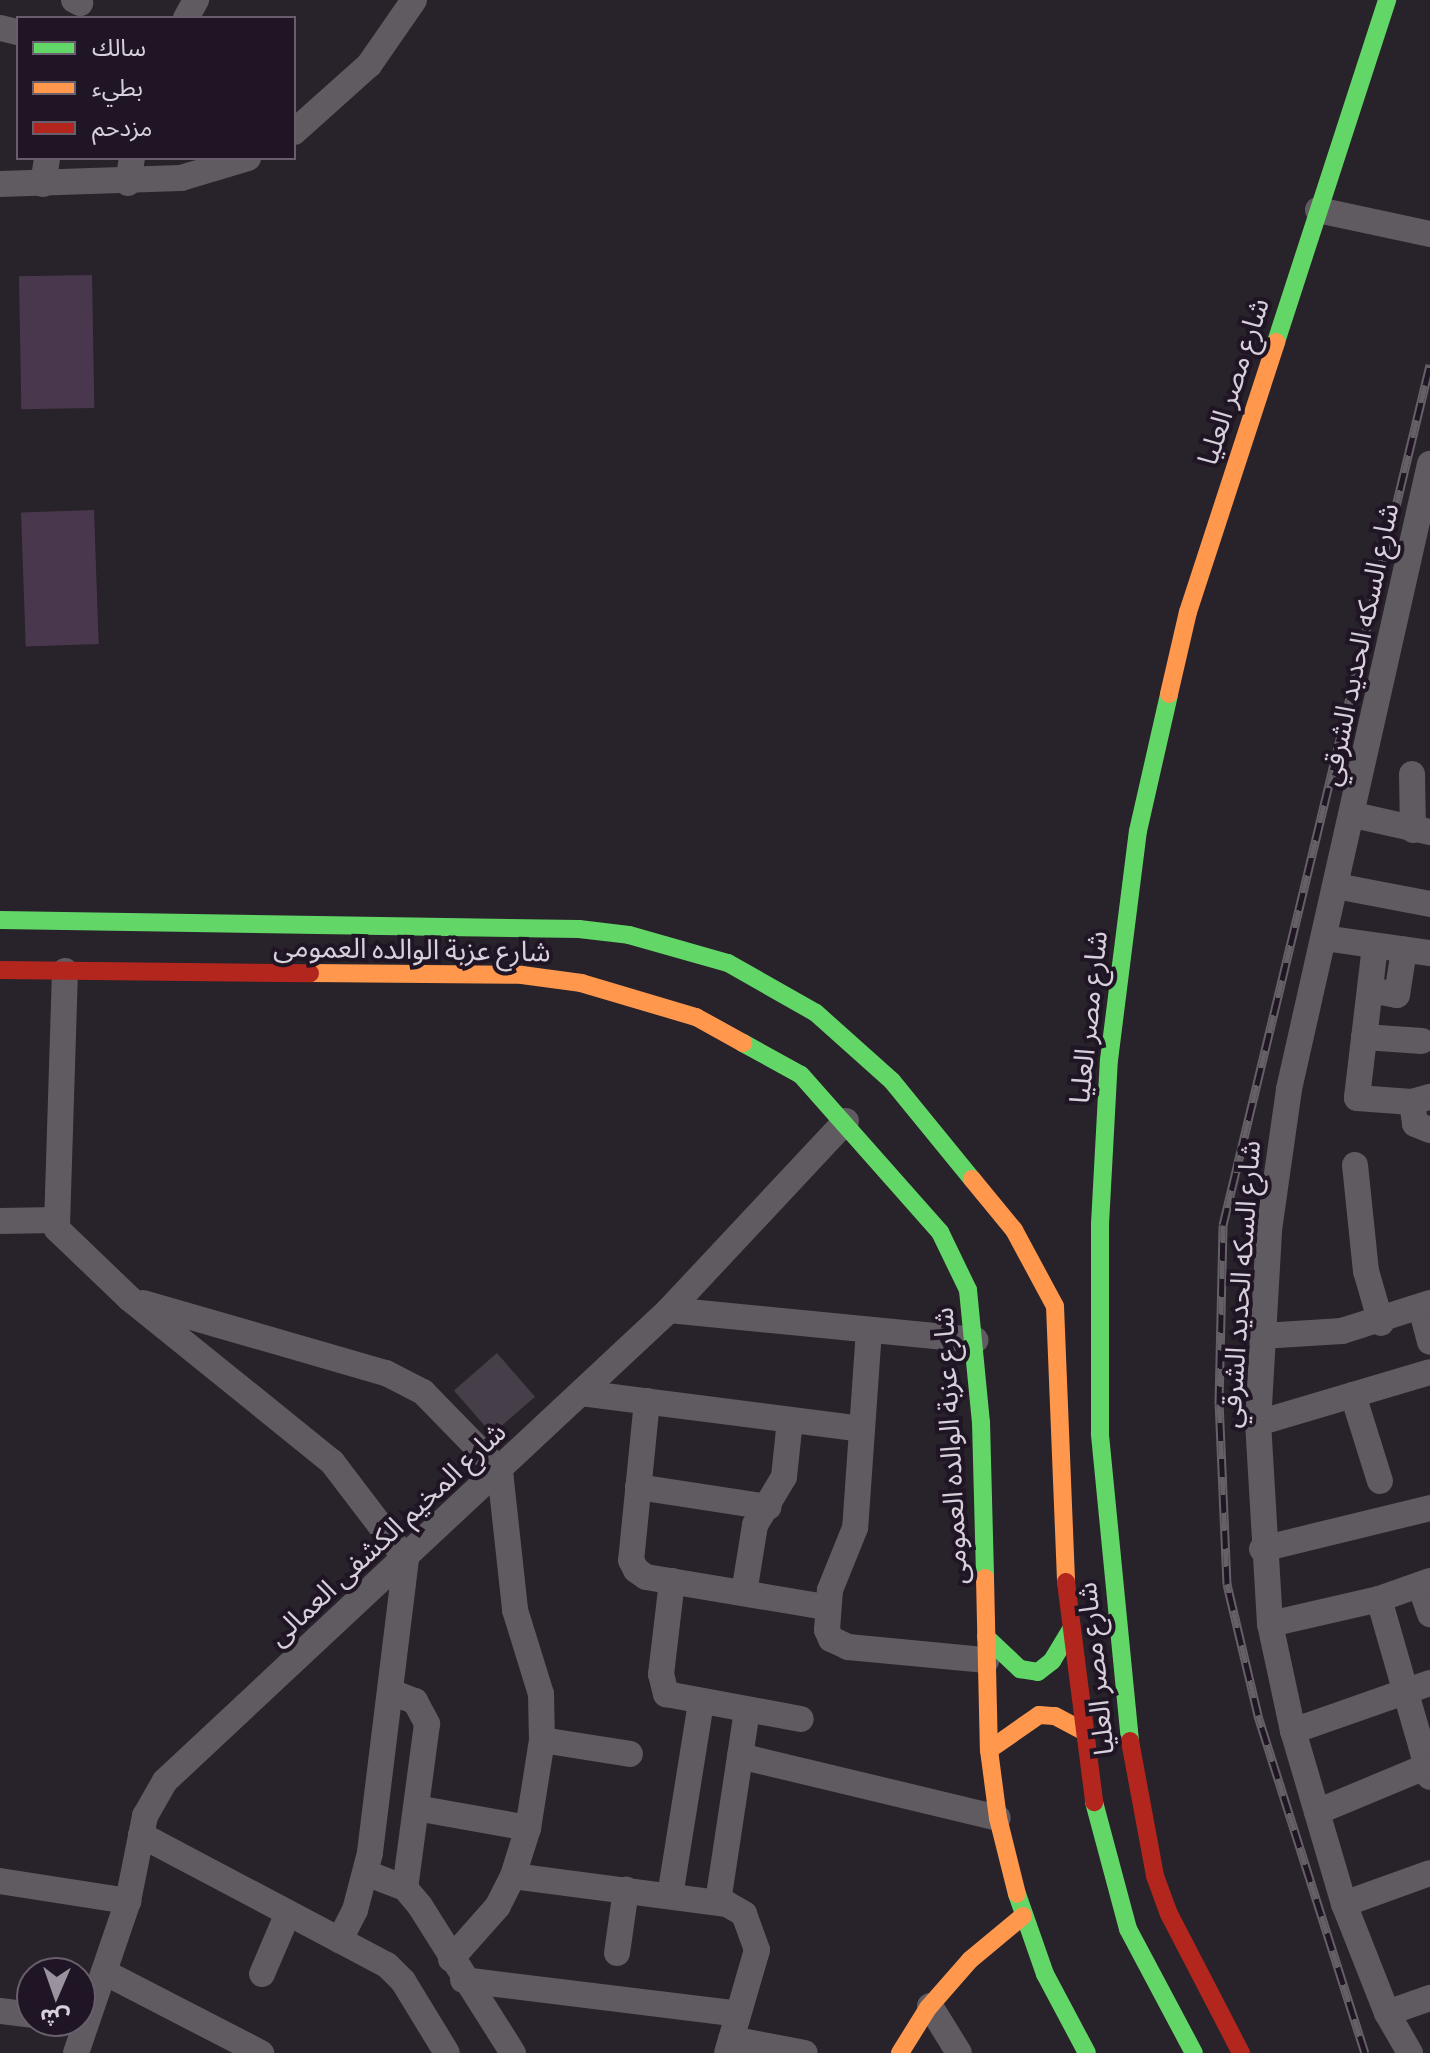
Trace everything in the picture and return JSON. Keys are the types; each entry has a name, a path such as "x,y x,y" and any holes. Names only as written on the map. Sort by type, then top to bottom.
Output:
{"street":[{"path":"296,130 369,65 414,0"},
{"name":"شارع مصر العليا","path":"1194,2053 1145,1968 1113,1889 1097,1829 1070,1631 1057,1469 1126,905 1149,772 1209,541 1387,0"},
{"path":"43,184 47,160"},
{"path":"0,184 43,184 130,170 210,172 243,160"},
{"path":"1318,210 1430,234"},
{"name":"شارع السكه الحديد الشرقي","path":"1410,2053 1387,2013 1344,1904 1293,1731 1270,1624 1262,1549 1258,1423 1261,1336 1283,1123 1430,464"},
{"path":"1354,815 1421,831 1412,774"},
{"path":"1336,886 1430,904"},
{"name":"شارع عزبة الوالده العمومى","path":"0,920 200,923 522,951 625,993 696,1017 801,1075 846,1121 940,1232 968,1290 976,1340 989,1750 998,1818 1023,1916 1045,1974 1087,2053"},
{"path":"199,972 200,923"},
{"name":"شارع عزبة الوالده العمومى","path":"0,970 199,972 522,951 629,935 679,946 739,969 816,1013 911,1104 1077,1306"},
{"path":"1324,938 1430,953"},
{"path":"1375,946 1359,1100 1421,1099 1415,1124 1430,1130"},
{"path":"1371,990 1397,995 1404,950"},
{"path":"65,971 55,1220 68,1244 130,1299 332,1462 406,1559 366,1873 340,1940"},
{"path":"1364,1037 1422,1041"},
{"name":"شارع المخيم الكشفى العمالى","path":"96,1989 128,1901 141,1835 165,1781 669,1310 846,1121"},
{"path":"1355,1165 1359,1232 1381,1323"},
{"path":"0,1221 55,1220"},
{"path":"130,1299 386,1373 423,1392 500,1471 515,1610 541,1694 542,1740 528,1828 513,1876 498,1906 457,1970"},
{"name":"شارع مصر العليا","path":"1077,1306 1104,1496 1134,1780 1155,1876 1185,1952 1241,2053"},
{"path":"1261,1336 1381,1323 1426,1306 1430,1342"},
{"path":"669,1310 976,1340"},
{"path":"869,1330 855,1528 826,1607 827,1630 839,1645 986,1649 1020,1669 1038,1672 1052,1661 1070,1631"},
{"path":"1258,1423 1430,1372"},
{"path":"581,1393 862,1429"},
{"path":"1353,1395 1380,1481"},
{"path":"647,1401 631,1560 646,1577 826,1607"},
{"path":"744,1593 751,1536 784,1477 790,1420"},
{"path":"638,1487 768,1507"},
{"path":"1262,1549 1430,1508"},
{"path":"672,1581 661,1686 675,1698 801,1719"},
{"path":"1270,1624 1379,1599 1425,1583 1430,1614"},
{"path":"1317,1812 1429,1769 1419,1688 1379,1599"},
{"path":"1293,1731 1419,1688"},
{"path":"391,1692 415,1701 427,1724 405,1888"},
{"path":"670,1896 701,1702"},
{"path":"718,1902 747,1710"},
{"path":"989,1750 1039,1715 1055,1716 1083,1731"},
{"path":"542,1740 630,1754"},
{"path":"740,1756 998,1818"},
{"path":"416,1808 528,1828"},
{"path":"141,1835 387,1965 403,1981 447,2053"},
{"path":"366,1873 405,1888 513,2053"},
{"path":"1344,1904 1430,1873"},
{"path":"513,1876 718,1902 744,1914 754,1930 757,1950 732,2035"},
{"path":"1113,1889 1155,1876"},
{"path":"0,1881 128,1901"},
{"path":"617,1953 626,1890"},
{"path":"262,1974 288,1913"},
{"path":"900,2053 930,2006 970,1960 1023,1916"},
{"path":"457,1970 805,2053"},
{"path":"104,1972 261,2053"},
{"path":"1387,2013 1430,1998"},
{"path":"930,2006 959,2053"}],"shaded area":[{"path":"92,275 94,408 21,409 19,276"},
{"path":"94,510 99,644 26,646 21,513"}],"building":[{"path":"497,1353 535,1397 492,1434 454,1390"}],"railway":[{"path":"1365,2053 1258,1715 1227,1584 1219,1404 1223,1225 1430,365"}],"traffic: fast":[{"path":"1276,342 1387,0"},
{"path":"1130,1741 1100,1433 1100,1224 1109,1060 1138,831 1169,694"},
{"path":"0,920 579,929 629,935 728,963 816,1013 892,1081 972,1179"},
{"path":"743,1043 801,1075 940,1232 968,1290 981,1422 985,1578"},
{"path":"986,1637 1020,1669 1038,1672 1052,1661 1070,1631"},
{"path":"1094,1802 1128,1929 1194,2053"},
{"path":"1017,1894 1045,1974 1087,2053"}],"traffic: slow":[{"path":"1169,694 1188,612 1276,342"},
{"path":"310,973 522,975 581,983 696,1017 743,1043"},
{"path":"972,1179 1014,1230 1055,1306 1066,1582"},
{"path":"985,1578 989,1750 998,1818 1017,1894"},
{"path":"989,1750 1039,1715 1055,1716 1083,1731"},
{"path":"900,2053 928,2008 970,1960 1023,1916"}],"traffic: jam":[{"path":"0,970 310,973"},
{"path":"1066,1582 1094,1802"},
{"path":"1130,1741 1155,1876 1169,1914 1241,2053"}]}
